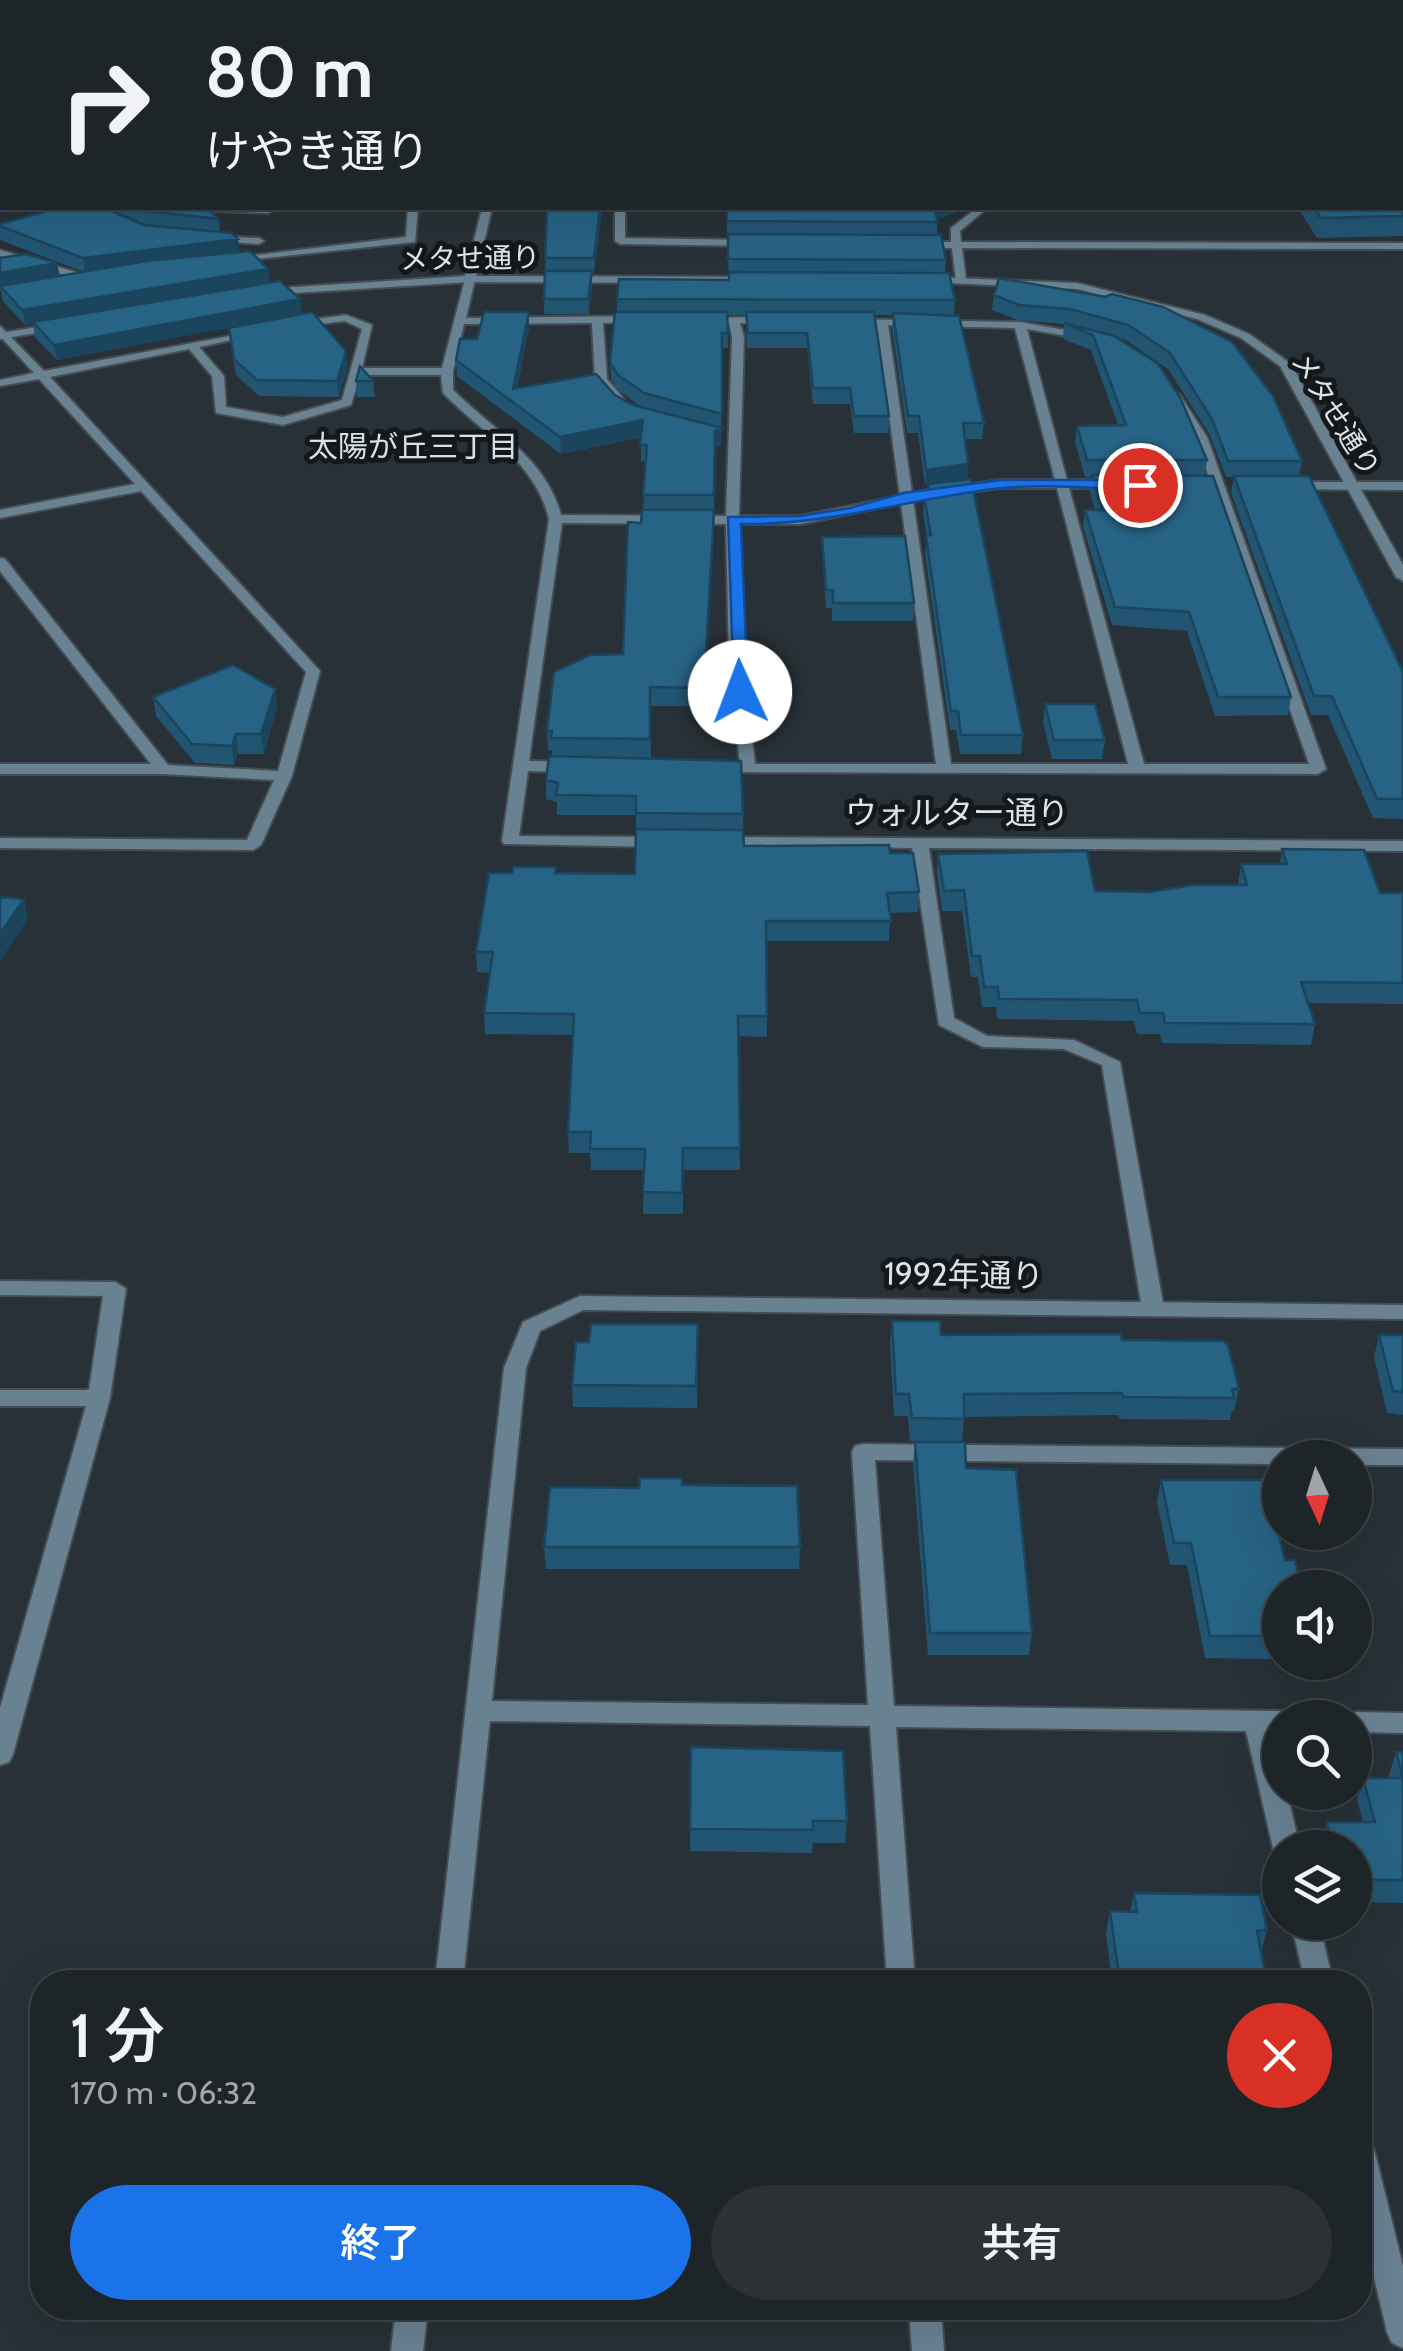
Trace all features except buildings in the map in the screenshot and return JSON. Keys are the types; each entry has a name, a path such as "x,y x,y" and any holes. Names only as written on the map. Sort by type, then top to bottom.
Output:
{"street":[{"path":"256,256 267,210"},
{"path":"220,260 410,240 413,210"},
{"path":"487,210 447,371 448,392 466,412 528,462 553,497 556,519 510,841 686,842"},
{"path":"620,210 620,241 777,243"},
{"path":"961,280 953,245 960,223 979,210"},
{"path":"199,239 260,241"},
{"path":"894,244 1403,246"},
{"path":"0,253 85,278"},
{"path":"51,285 101,276"},
{"name":"メタせ通り","path":"254,294 292,287 470,279 764,280"},
{"name":"メタせ通り","path":"922,280 1077,286 1201,317 1245,336 1285,364 1403,577"},
{"path":"192,345 218,376 220,410 283,421 346,402 368,327 346,318 289,325"},
{"path":"597,318 601,380 614,398 626,405"},
{"path":"462,321 656,319"},
{"path":"695,320 790,320"},
{"path":"734,320 738,337 726,438 741,726 748,769"},
{"path":"826,320 1020,324 1107,342"},
{"path":"882,321 944,769"},
{"path":"1020,324 1137,769"},
{"path":"2,333 64,326"},
{"path":"0,384 270,329"},
{"path":"0,843 252,845 284,776 313,671 2,333"},
{"path":"357,372 447,371"},
{"path":"691,768 1318,769 1219,486 1200,437 1172,390"},
{"path":"556,519 800,520 906,496 1000,484 1140,485"},
{"path":"1199,486 1238,486"},
{"path":"1277,486 1403,486"},
{"path":"0,514 142,488"},
{"path":"0,562 163,770"},
{"path":"520,766 596,767"},
{"path":"0,769 163,770 284,776"},
{"name":"ウォルター通り","path":"705,842 1403,846"},
{"path":"920,843 945,1021 983,1041 1066,1044 1111,1062 1153,1309"},
{"path":"0,1288 115,1290 99,1398 0,1754"},
{"name":"1992年通り","path":"480,1711 515,1368 531,1328 580,1302 1403,1312"},
{"path":"0,1398 99,1398"},
{"path":"899,1970 863,1452 1403,1457"},
{"path":"451,1970 480,1711 1262,1721"},
{"path":"1372,1722 1403,1722"},
{"path":"1309,1940 1316,1970"},
{"path":"1372,2203 1403,2332"},
{"path":"408,2351 411,2320"},
{"path":"926,2320 928,2351"}],"district":[{"name":"太陽が丘三丁目","path":"413,447"}],"route":[{"path":"740,692 733,520 800,520 852,512 903,497 1000,484 1140,485"}]}
